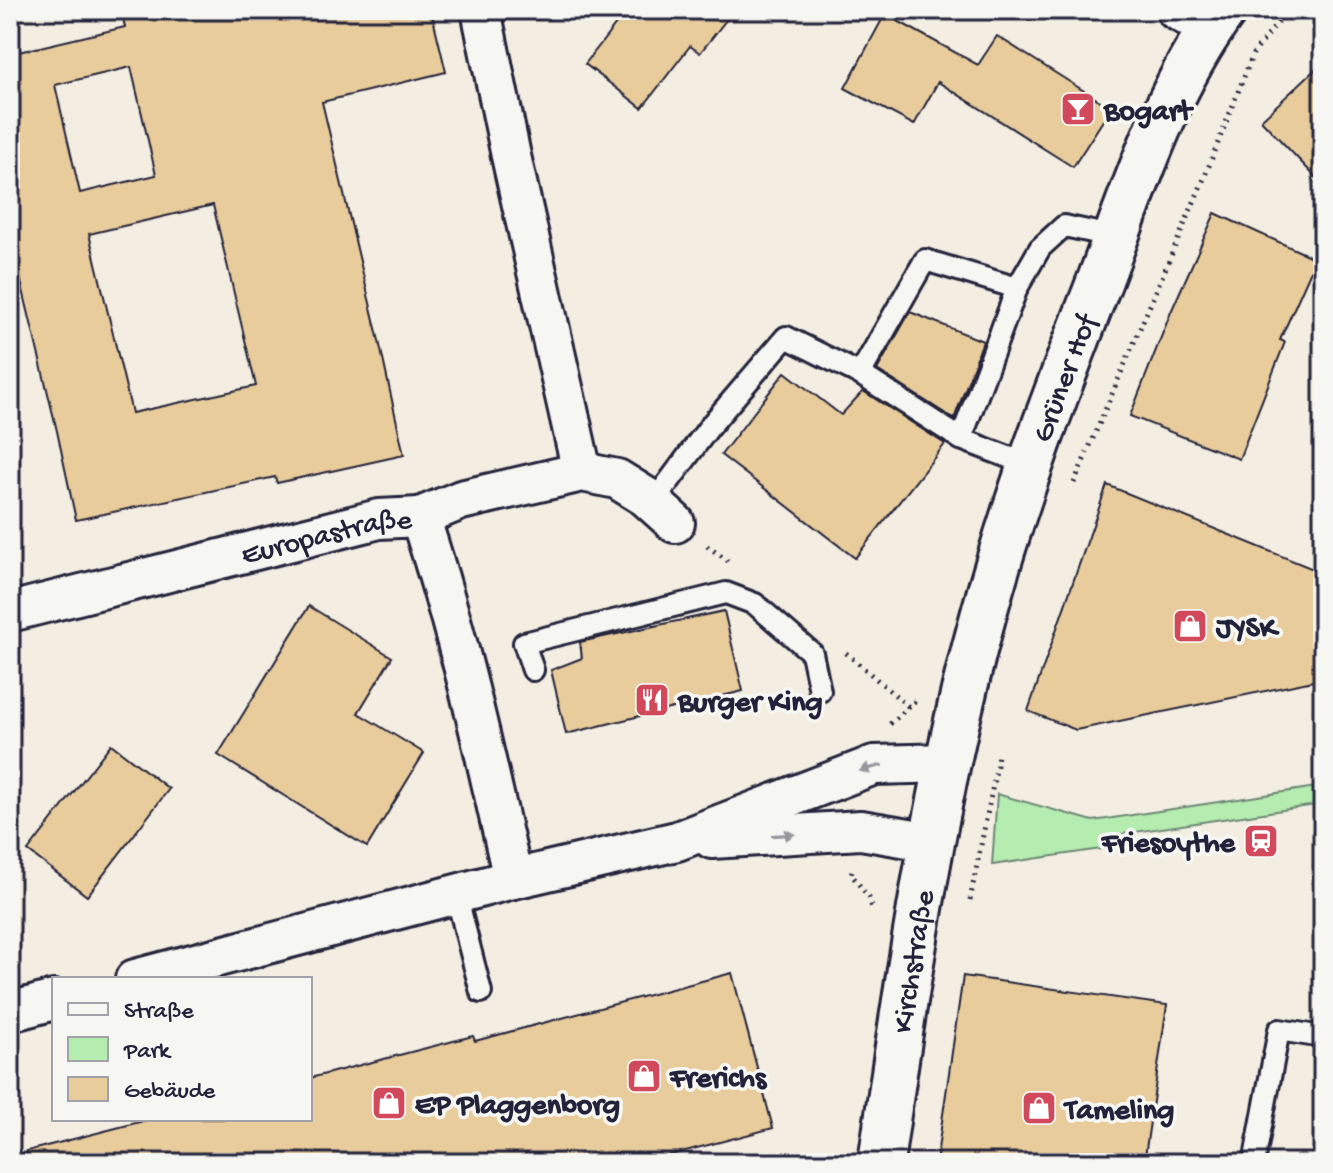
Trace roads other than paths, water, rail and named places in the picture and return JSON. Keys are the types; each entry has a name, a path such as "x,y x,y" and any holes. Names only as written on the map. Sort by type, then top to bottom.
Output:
{"street":[{"path":"481,10 582,472"},
{"name":"Grüner Hof","path":"949,763 984,611 1029,465 1156,131 1182,77 1204,16"},
{"path":"420,517 461,500 582,472 617,479 664,513"},
{"name":"Europastraße","path":"10,612 379,519 420,517 434,558 467,685 513,879"},
{"path":"143,977 513,879 677,841 874,765 949,763"},
{"name":"Kirchstraße","path":"881,1163 932,842 949,763"},
{"path":"677,841 861,830 932,842"},
{"path":"10,1012 52,1001"}],"lane":[{"path":"961,439 1017,288 1040,248 1064,226 1116,237"},
{"path":"860,374 925,260 1017,288"},
{"path":"664,513 710,426 786,337 860,374 961,439 1029,465"},
{"path":"533,670 524,643 726,593 755,604 812,653 820,691"},
{"path":"456,894 481,992"},
{"path":"1254,1163 1279,1030 1323,1037"}],"place":[{"name":"Bogart","path":"1078,109"},
{"name":"JYSK","path":"1190,626"},
{"name":"Burger King","path":"652,700"},
{"name":"Friesoythe","path":"1261,841"},
{"name":"Frerichs","path":"644,1076"},
{"name":"EP Plaggenborg","path":"389,1103"},
{"name":"Tameling","path":"1039,1108"}]}
